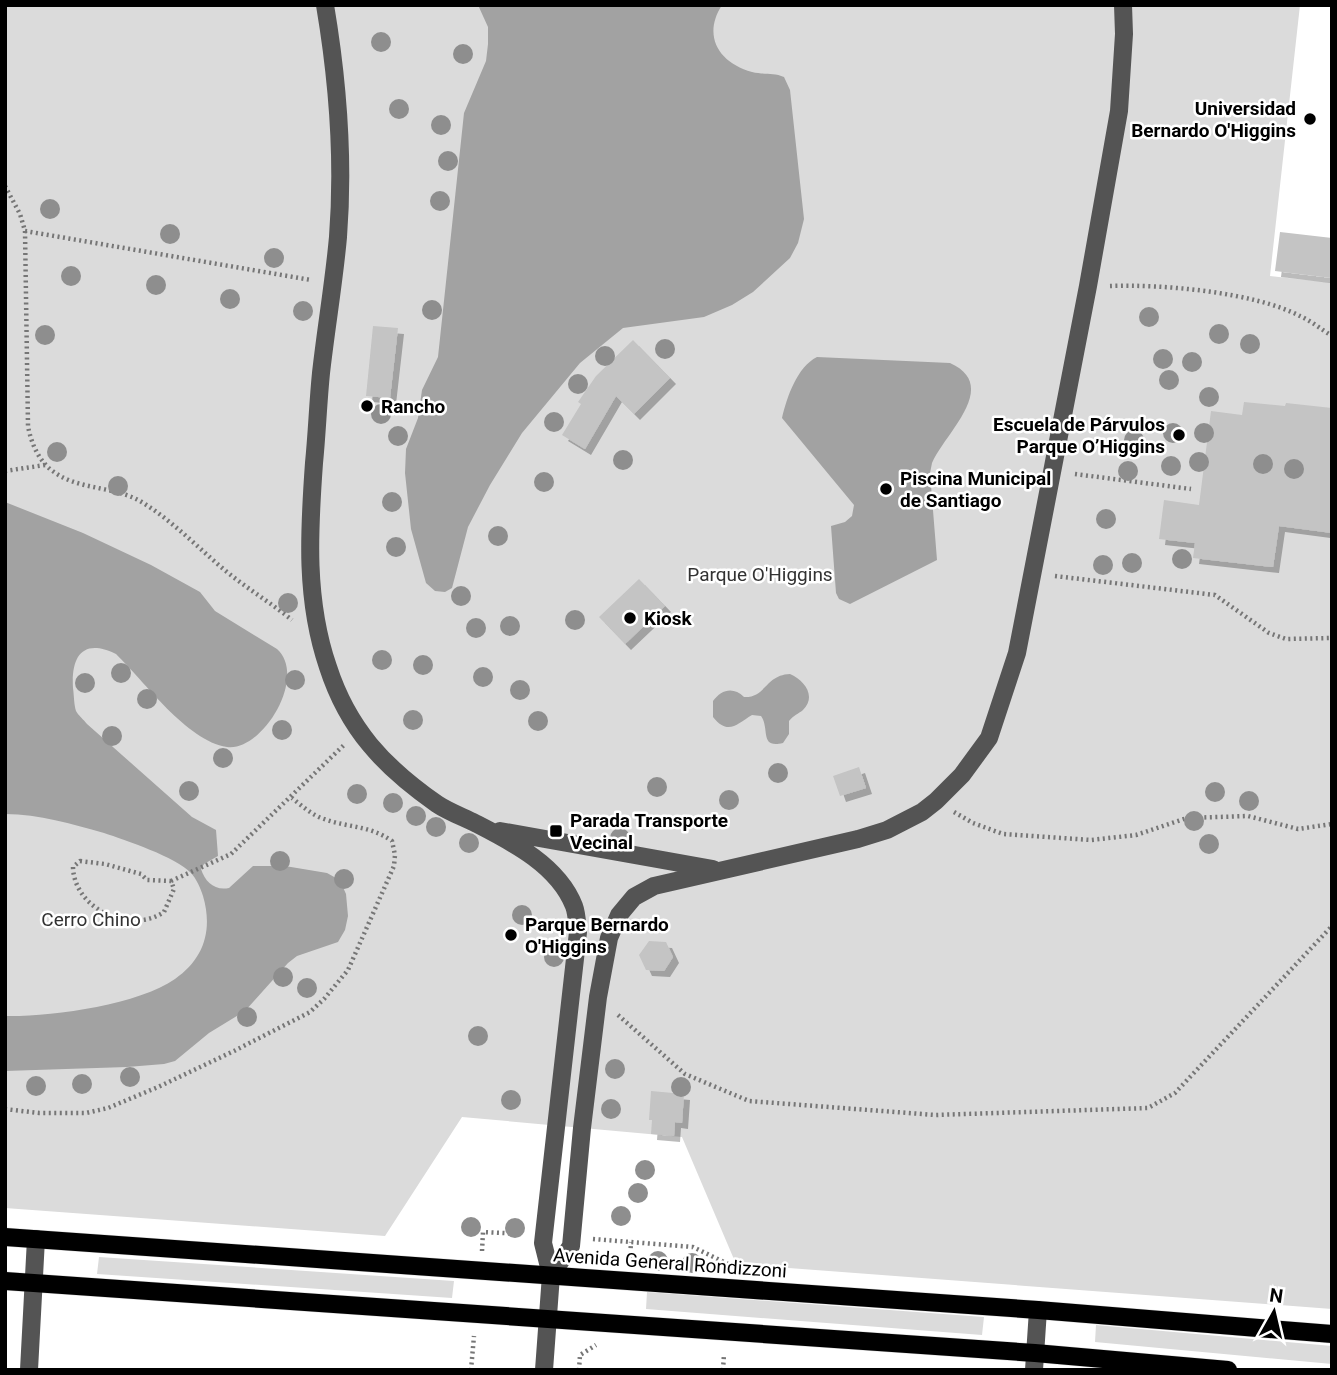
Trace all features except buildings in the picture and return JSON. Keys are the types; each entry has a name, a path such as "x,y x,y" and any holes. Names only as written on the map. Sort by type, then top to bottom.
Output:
{"main road":[{"name":"Avenida General Rondizzoni","path":"5,1237 1038,1310 1332,1334"},
{"path":"5,1281 548,1319 1035,1361 1228,1370"}],"street":[{"path":"325,5 340,124 341,180 321,374 309,552 320,642 336,690 369,747 439,806 486,829 547,867 564,888 575,908 578,932 543,1243 551,1275 544,1370"},
{"path":"551,1275 571,1246 598,998 609,938 619,915 634,897 654,886 887,830 922,812 936,801 962,775 989,738 1017,653 1088,286 1119,111 1123,5"},
{"path":"486,829 723,871"},
{"path":"29,1370 36,1239"},
{"path":"1035,1361 1038,1310"}],"path":[{"path":"5,186 20,214 25,231 29,426 31,439 45,465 70,481 119,492 158,513 238,581 282,611 320,642"},
{"path":"25,231 332,284"},
{"path":"1088,286 1146,284 1261,302 1299,315 1332,336"},
{"path":"5,471 45,465"},
{"path":"1053,471 1191,489"},
{"path":"1033,573 1215,595 1251,621 1286,639 1332,638"},
{"path":"171,881 174,889 164,912 143,922 135,921 119,918 88,903 73,878 73,867 80,861 105,864 141,874 147,880 171,881 231,854 292,798 358,731"},
{"path":"5,1109 74,1113 108,1108 234,1051 310,1012 324,999 348,970 394,866 395,855 392,841 378,832 324,819 292,798"},
{"path":"936,801 972,823 1003,834 1091,840 1136,835 1187,818 1248,816 1298,829 1332,824"},
{"path":"598,998 685,1074 749,1101 935,1115 1148,1108 1175,1093 1332,926"},
{"path":"483,1232 544,1236"},
{"path":"572,1237 631,1242"},
{"path":"471,1370 476,1315"},
{"path":"723,1370 724,1349"}],"green space":[{"name":"Parque O'Higgins","path":"5,5 1300,5 1270,276 1332,283 1332,1309 736,1264 682,1137 462,1117 385,1236 5,1208"},
{"path":"99,1257 454,1281 452,1298 97,1274"},
{"path":"647,1292 984,1317 982,1335 646,1309"},
{"path":"1096,1325 1332,1346 1332,1364 1095,1342"}],"shaded area":[{"path":"478,5 722,5 716,16 714,37 723,55 740,68 784,77 790,90 804,219 798,243 790,258 753,292 704,317 623,328 580,363 522,433 490,485 468,527 452,588 445,592 435,591 426,583 411,529 405,473 406,449 418,418 422,390 438,357 464,113 486,61 488,27"},
{"name":"Piscina Municipal de Santiago","path":"817,357 950,363 964,373 971,384 965,410 932,463 930,473 937,560 850,604 839,599 836,593 831,526 845,522 852,516 854,505 782,418 798,375"},
{"path":"5,502 83,533 200,592 215,611 277,649 285,661 287,677 277,710 254,738 240,745 227,747 197,734 182,722 116,654 95,648 87,649 81,653 74,667 74,703 80,716 192,817 216,830 218,856 204,864 201,869 211,884 219,888 229,888 253,866 285,866 327,873 336,878 346,894 348,916 345,930 338,942 297,956 245,1011 209,1033 175,1061 127,1067 5,1071 5,1016 93,1008 159,988 175,979 193,962 204,943 207,920 203,896 196,881 191,873 174,861 104,833 43,818 5,814"},
{"path":"790,674 804,684 809,699 803,710 789,721 789,734 783,743 771,743 768,740 761,716 752,715 737,725 728,727 718,723 713,717 713,701 723,692 736,691 744,697 751,696 775,678"}],"place":[{"name":"Universidad Bernardo O'Higgins","path":"1310,119"},
{"name":"Rancho","path":"367,406"},
{"name":"Escuela de Párvulos Parque O’Higgins","path":"1179,435"},
{"name":"Piscina Municipal de Santiago","path":"886,489"},
{"name":"Kiosk","path":"630,618"},
{"name":"Parada Transporte Vecinal","path":"556,831"},
{"name":"Parque Bernardo O'Higgins","path":"511,935"}],"park label":[{"name":"Cerro Chino","path":"91,919"}]}
